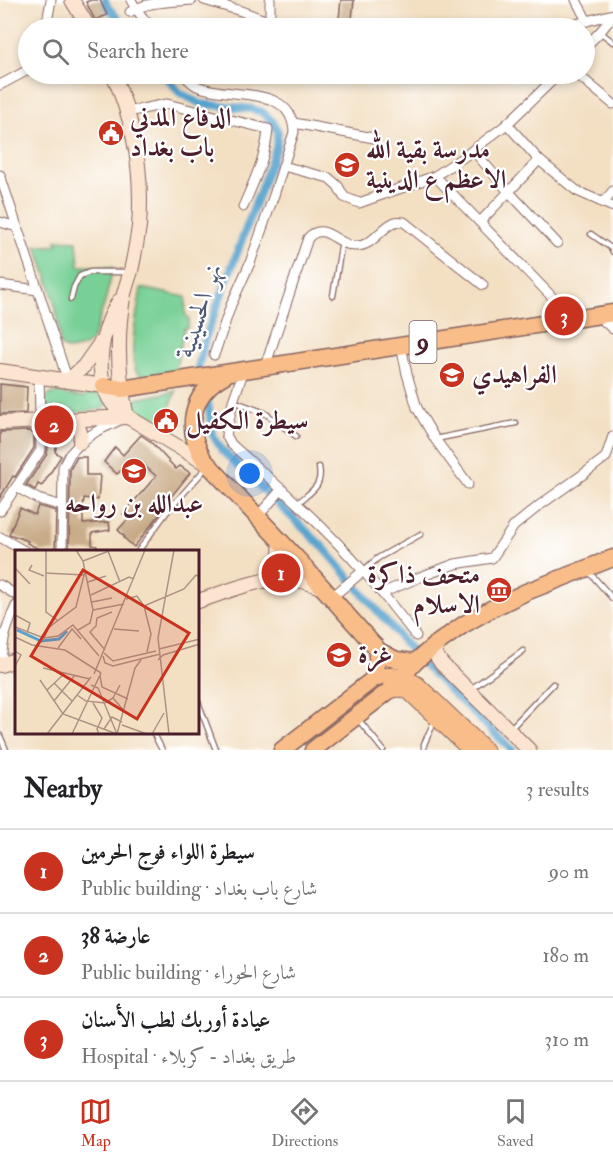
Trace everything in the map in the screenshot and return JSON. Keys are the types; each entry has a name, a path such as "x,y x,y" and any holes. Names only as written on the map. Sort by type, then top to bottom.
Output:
{"highway":[{"name":"9","path":"231,373 605,314"},
{"path":"104,386 122,389 231,373"},
{"path":"231,373 209,386 200,396 195,411 193,430 198,448 208,465 262,512 280,541 332,591 375,646 390,657 415,662"},
{"path":"313,750 390,690 410,684 415,662 463,626 490,609 549,582 613,558"},
{"path":"282,750 372,680 377,660 375,646"}],"main road":[{"path":"72,0 83,18"},
{"path":"117,84 127,112 137,158 140,192 139,227 124,295 119,337 122,389 127,417"},
{"path":"68,381 84,366 103,338 113,311 124,295"},
{"path":"103,338 101,362 104,386 112,404 127,417 208,465"},
{"path":"0,371 104,386"},
{"path":"0,423 127,417"},
{"path":"62,420 74,423 81,437 80,442"},
{"path":"261,582 276,569 280,560 280,541"},
{"path":"200,600 277,579 308,582 332,591"},
{"path":"435,645 436,655 441,663 529,750"},
{"path":"0,665 15,660"},
{"path":"372,680 383,676 410,684 486,750"},
{"path":"410,684 436,718 470,750"}],"street":[{"path":"48,18 51,0"},
{"path":"132,7 192,0"},
{"path":"204,0 259,18"},
{"path":"270,0 270,18"},
{"path":"576,0 585,18"},
{"path":"595,19 613,15"},
{"path":"595,37 613,15"},
{"path":"0,85 18,75"},
{"path":"194,84 230,93 258,96 276,102 285,107 294,123 294,132 274,195 214,355"},
{"path":"283,166 329,178 338,186 344,197 359,203 435,176 507,124 549,84"},
{"path":"589,84 613,104"},
{"path":"127,112 167,104 268,129 261,167 243,207"},
{"path":"294,123 374,138"},
{"path":"507,124 539,160 578,191 613,207"},
{"path":"472,150 557,243"},
{"path":"480,222 539,160"},
{"path":"0,175 68,381"},
{"path":"435,176 556,301 563,321"},
{"path":"603,203 613,191"},
{"path":"0,222 17,227"},
{"path":"265,367 308,238 313,233 319,231 351,246 362,246 394,222 404,222 483,285"},
{"path":"0,285 38,291"},
{"path":"605,314 613,329"},
{"path":"401,346 417,408 435,439 468,484"},
{"path":"231,373 233,401 226,435 231,444 279,493 298,503 360,574 382,593 416,636"},
{"path":"0,511 40,450 39,377"},
{"path":"62,550 63,466 80,442 127,417"},
{"path":"97,431 122,425 148,429"},
{"path":"382,593 455,564 492,558 514,526 606,457 613,436"},
{"path":"16,487 38,499 62,506"},
{"path":"262,512 279,493"},
{"path":"0,537 23,550"},
{"path":"332,591 360,574"},
{"path":"0,585 15,594"},
{"path":"0,665 7,626 15,608"}],"lane":[{"path":"600,32 613,42"},
{"path":"591,234 613,252"},
{"path":"333,296 342,241"},
{"path":"71,298 80,276 90,272 130,272"},
{"path":"233,401 265,413 296,436"},
{"path":"435,439 516,423"},
{"path":"139,549 166,513 208,465"},
{"path":"298,503 319,483 321,477 319,467"},
{"path":"360,574 378,558 421,534"},
{"path":"585,568 613,599"},
{"path":"469,691 523,651"},
{"path":"508,731 553,684"},
{"path":"200,707 216,750"},
{"path":"356,717 383,750"},
{"path":"424,750 424,744 436,718"},
{"path":"154,735 162,750"},
{"path":"0,736 6,750"}],"green space":[{"path":"56,240 77,241 79,266 113,267 105,302 92,340 83,347 69,350 60,346 58,321 52,295 36,246 57,245"},
{"path":"141,288 186,297 185,314 189,319 188,327 184,329 175,373 144,376 137,373 134,365 133,344"},
{"path":"176,391 168,413 170,435 155,424 134,416 128,405 132,400"},
{"path":"55,393 84,397 89,393 95,393 102,396 107,403 102,409 75,413 46,410 44,404 49,395"}],"building":[{"path":"100,0 107,15 94,18 86,2"},
{"path":"341,0 354,0 352,18 339,18"},
{"path":"0,384 27,387 26,413 0,414"},
{"path":"29,431 34,434 34,448 0,498 0,432"},
{"path":"141,435 150,441 176,469 180,466 190,473 134,547 118,530 129,518 123,514 156,476 138,460 128,470 123,469 117,474 104,462 115,447 123,455"},
{"path":"49,437 58,440 55,452 61,456 42,486 38,484 35,490 26,485 47,454"},
{"path":"77,457 86,457 86,475 100,475 98,500 84,498 83,507 83,524 109,522 110,530 92,533 92,545 97,546 96,550 69,550 70,469"},
{"path":"38,506 56,511 55,550 39,550 27,543 28,541 9,534 20,508 35,515"}],"waterway":[{"path":"105,0 117,18"},
{"name":"نهر الحسينية","path":"172,84 180,93 201,104 262,112 272,121 278,132 276,148 205,339 198,367 201,378"},
{"name":"نهر الحسينية","path":"205,393 212,434 222,450 324,548 414,654"},
{"name":"نهر الحسينية","path":"424,665 512,750"}],"place":[{"name":"الدفاع المدني باب بغداد","path":"111,133"},
{"name":"مدرسة بقية الله الاعظم ع الدينية","path":"347,165"},
{"name":"عيادة أوربك لطب الأسنان","path":"564,316"},
{"name":"الفراهيدي","path":"452,375"},
{"name":"سيطرة الكفيل","path":"166,421"},
{"name":"عارضة 38","path":"54,425"},
{"name":"عبدالله بن رواحه","path":"134,471"},
{"name":"سيطرة اللواء فوج الحرمين","path":"281,573"},
{"name":"متحف ذاكرة الاسلام","path":"499,590"},
{"name":"غزة","path":"339,655"}]}
